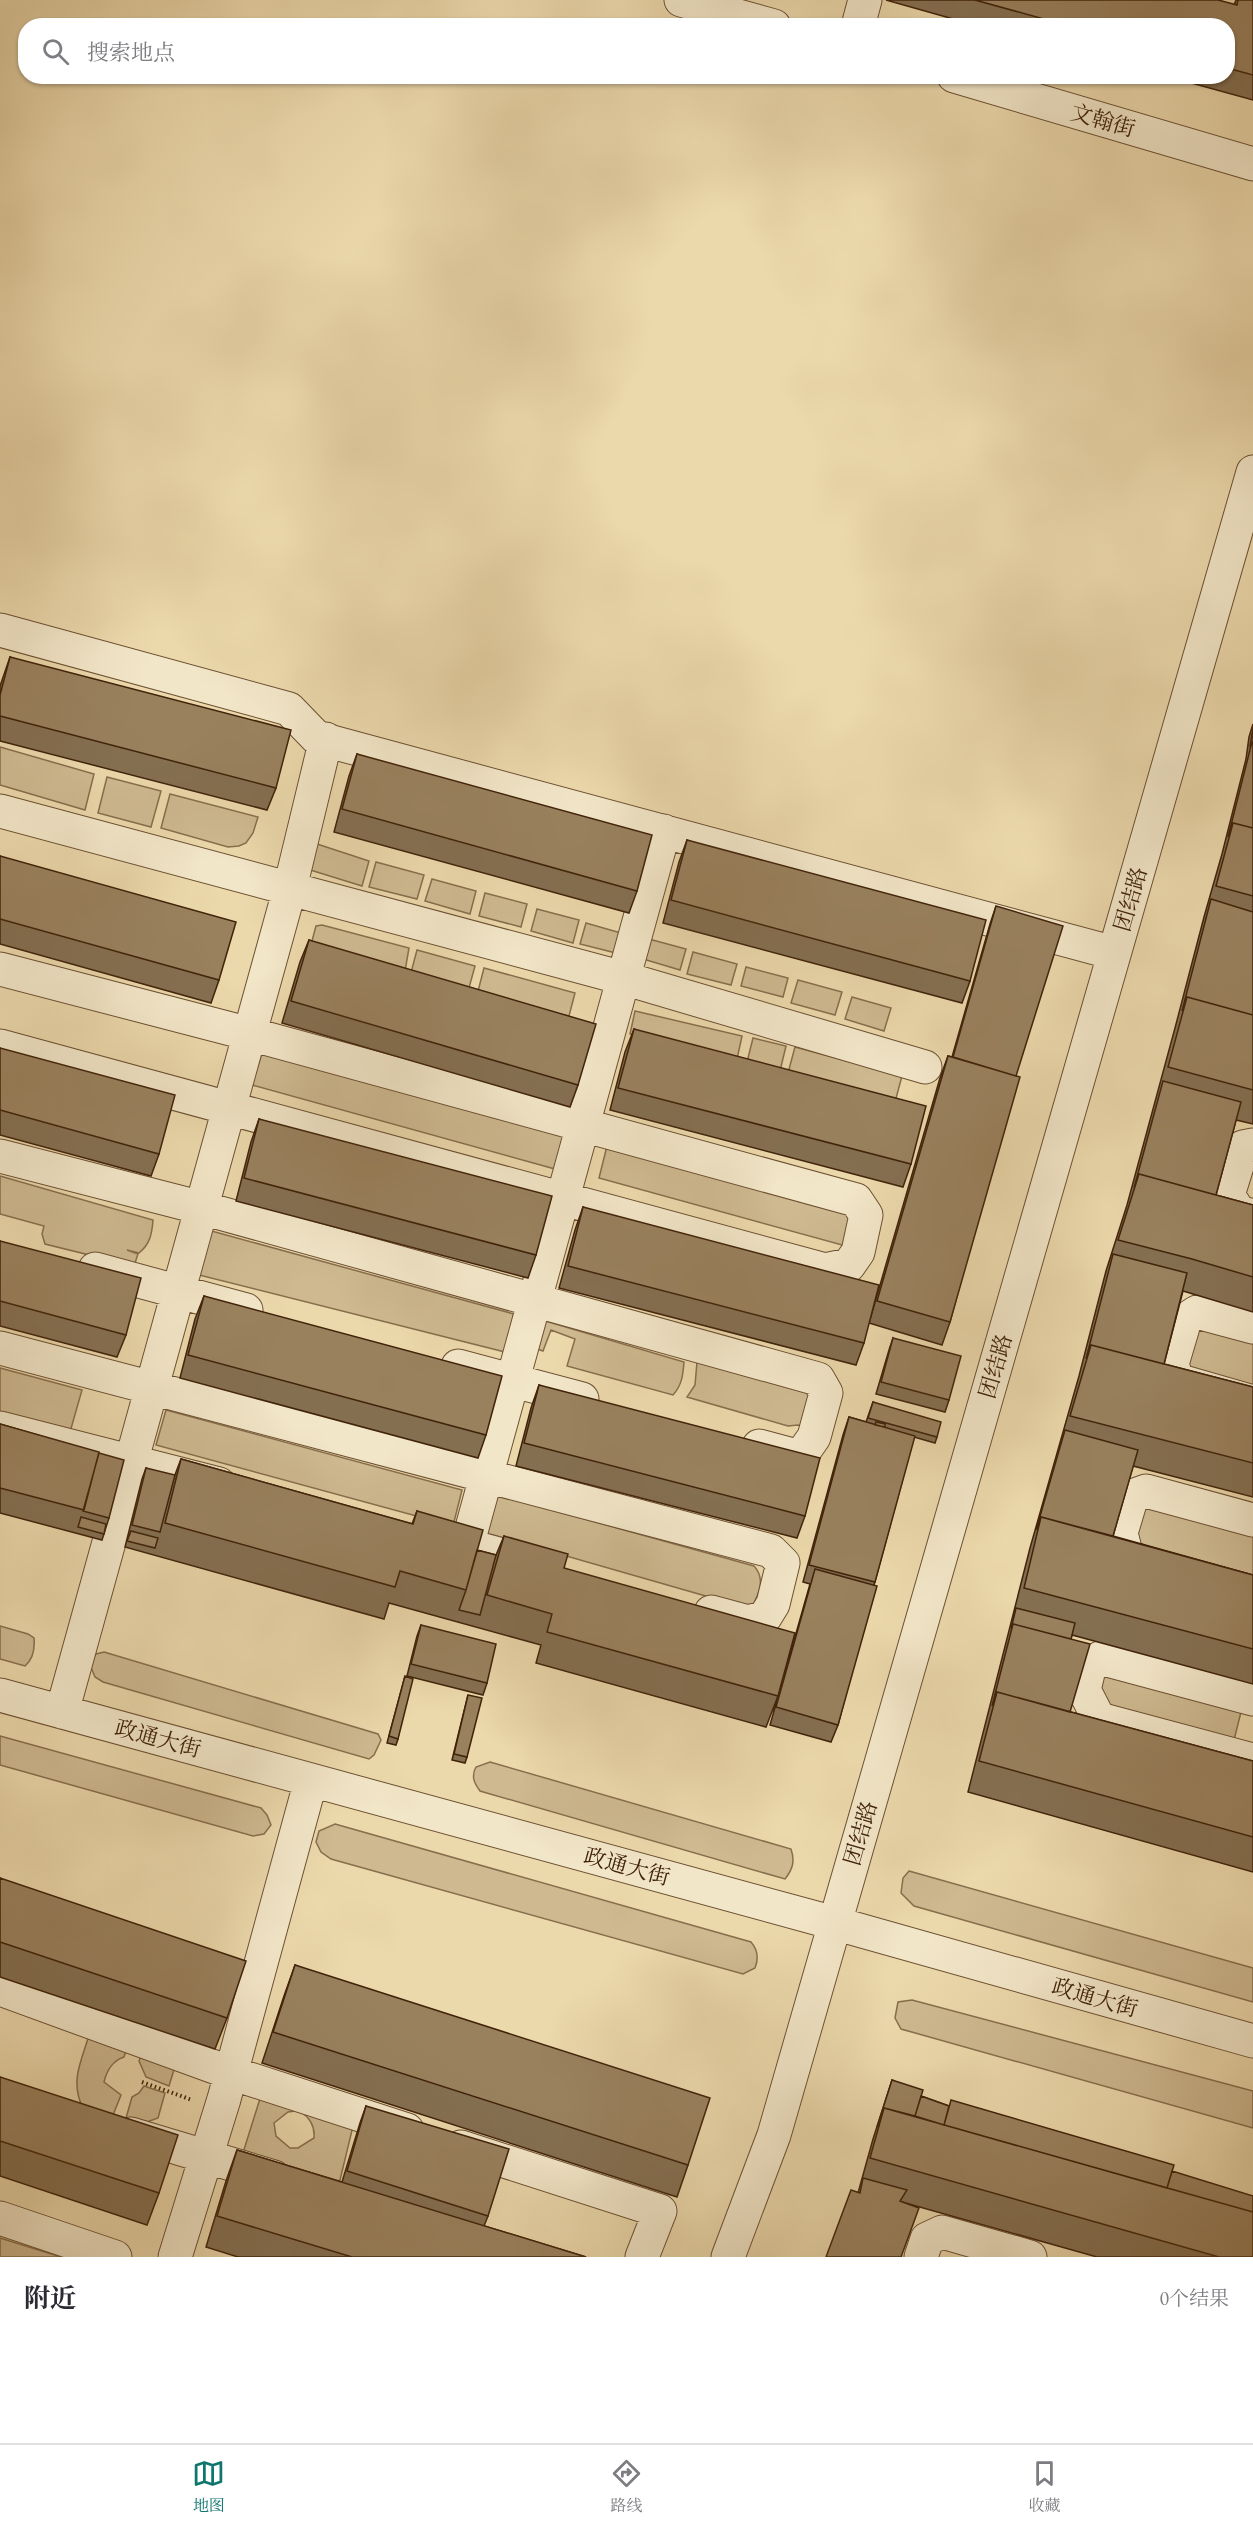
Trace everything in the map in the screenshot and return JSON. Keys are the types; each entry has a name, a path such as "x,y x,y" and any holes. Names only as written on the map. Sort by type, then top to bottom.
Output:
{"street":[{"path":"681,0 745,18"},
{"path":"860,18 865,0"},
{"name":"文翰街","path":"981,84 1253,164"},
{"name":"团结路","path":"728,2257 774,2134 1253,472"},
{"path":"0,631 290,709 317,738 1114,953"},
{"path":"62,1712 290,888 326,740"},
{"path":"0,811 623,978 925,1067"},
{"path":"467,1546 664,831"},
{"path":"0,969 250,1034 856,1200 866,1215 858,1252 849,1265 825,1270 0,1046"},
{"path":"1253,1145 1243,1147 1228,1195 1239,1212 1253,1216"},
{"path":"0,1156 202,1208 818,1379 826,1393 814,1437 800,1456 731,1438"},
{"path":"67,1261 270,1316"},
{"path":"1253,1327 1197,1312 1185,1320 1172,1364 1177,1380 1253,1402"},
{"path":"0,1348 771,1551 783,1563 773,1604 765,1617 748,1622 681,1604"},
{"path":"432,1359 616,1408"},
{"path":"0,1428 244,1490"},
{"path":"1185,1575 1140,1563 1125,1553 1121,1533 1132,1496 1146,1491 1253,1520"},
{"path":"401,1528 568,1573"},
{"path":"1253,1699 1100,1658 1089,1669 1084,1690 1099,1719 1253,1760"},
{"name":"政通大街","path":"0,1695 834,1923 1253,2041"},
{"path":"175,2257 221,2110 311,1780"},
{"path":"0,1989 231,2073 660,2211 642,2257"},
{"path":"105,2126 298,2184"},
{"path":"0,2218 115,2257"},
{"path":"921,2257 927,2239 942,2232 1030,2257"}],"path":[{"path":"142,2082 221,2110"}],"shaded area":[{"path":"0,747 94,774 85,810 0,785"},
{"path":"107,777 161,791 151,827 98,813"},
{"path":"170,794 258,817 253,833 246,843 228,847 161,828"},
{"path":"314,843 369,861 362,886 307,869"},
{"path":"376,862 424,875 417,899 369,887"},
{"path":"432,879 476,891 470,914 425,901"},
{"path":"485,893 527,904 521,927 479,916"},
{"path":"537,909 579,920 573,943 531,931"},
{"path":"586,923 621,933 616,953 580,944"},
{"path":"322,925 409,948 404,977 309,952 316,926"},
{"path":"649,939 686,949 680,970 643,959"},
{"path":"417,950 475,966 467,995 409,980"},
{"path":"693,952 737,964 731,985 687,974"},
{"path":"746,967 788,978 783,997 741,986"},
{"path":"484,968 575,993 569,1016 476,999"},
{"path":"798,980 842,992 835,1015 791,1003"},
{"path":"852,997 891,1008 884,1031 845,1019"},
{"path":"635,1011 742,1036 737,1059 630,1034"},
{"path":"753,1038 786,1046 780,1071 747,1062"},
{"path":"795,1047 902,1076 895,1102 788,1073"},
{"path":"262,1053 563,1134 566,1140 555,1169 252,1085"},
{"path":"607,1146 851,1214 849,1239 842,1245 599,1178"},
{"path":"0,1176 153,1220 150,1238 139,1253 127,1250 138,1254 134,1266 45,1244 42,1234 44,1226 0,1214"},
{"path":"208,1230 514,1314 505,1352 195,1274"},
{"path":"542,1320 684,1362 680,1384 673,1395 567,1366 575,1339 551,1330 543,1351 534,1348"},
{"path":"1197,1324 1253,1340 1253,1391 1183,1371"},
{"path":"697,1362 813,1395 808,1429 798,1425 788,1426 687,1397 695,1385"},
{"path":"0,1368 82,1390 70,1432 0,1413"},
{"path":"166,1410 462,1490 453,1526 156,1445"},
{"path":"494,1494 754,1566 760,1576 757,1598 751,1609 483,1532"},
{"path":"1152,1503 1253,1529 1253,1575 1141,1545 1136,1536 1142,1512"},
{"path":"0,1626 34,1638 33,1654 25,1666 0,1659"},
{"path":"104,1652 378,1734 381,1740 374,1755 369,1759 103,1682 95,1677 90,1665 96,1654"},
{"path":"1100,1671 1241,1712 1233,1744 1111,1712 1098,1696"},
{"path":"0,1736 261,1808 271,1825 264,1834 253,1836 0,1765"},
{"path":"490,1762 791,1849 793,1861 791,1868 785,1879 480,1791 474,1779 474,1770"},
{"path":"335,1824 751,1942 757,1957 755,1968 743,1974 331,1859 321,1852 316,1842 319,1831"},
{"path":"909,1871 1253,1968 1253,2002 914,1906 901,1893 903,1878"},
{"path":"912,2000 1253,2091 1253,2128 901,2029 895,2018 898,2002"},
{"path":"89,2035 127,2048 124,2057 111,2066 104,2082 121,2095 113,2115 82,2106 79,2097 78,2070"},
{"path":"142,2053 176,2063 169,2086 146,2077 139,2061"},
{"path":"144,2086 165,2093 158,2118 144,2123 126,2118 132,2097"},
{"path":"263,2089 295,2111 288,2112 274,2123 276,2136 290,2148 298,2148 314,2138 311,2123 301,2112 355,2118 340,2180 332,2184 242,2156"},
{"path":"0,2238 61,2257 0,2257"}],"building":[{"path":"975,0 1218,0 1237,5 1238,0 1253,0 1253,75 1235,70 1235,18 1040,18"},
{"path":"10,657 291,730 276,788 0,716 0,695"},
{"path":"1252,742 1253,828 1233,823 1228,837"},
{"path":"357,754 652,835 637,891 342,809"},
{"path":"1233,823 1253,828 1253,896 1216,886"},
{"path":"687,840 986,920 970,981 671,900"},
{"path":"0,856 236,922 219,980 0,919"},
{"path":"1211,899 1253,912 1253,1015 1187,997 1182,1011"},
{"path":"996,906 1063,926 1016,1076 953,1057"},
{"path":"309,940 596,1024 578,1085 291,1001"},
{"path":"1187,997 1253,1015 1253,1090 1168,1067"},
{"path":"634,1029 926,1106 911,1164 618,1088"},
{"path":"0,1048 175,1095 159,1154 0,1110"},
{"path":"948,1056 1020,1077 950,1322 877,1301"},
{"path":"1163,1081 1241,1102 1216,1195 1139,1174 1134,1188"},
{"path":"259,1119 552,1196 536,1255 244,1178"},
{"path":"1139,1174 1253,1205 1253,1277 1118,1240"},
{"path":"583,1207 879,1285 864,1343 568,1266"},
{"path":"0,1241 141,1278 126,1335 0,1301"},
{"path":"1113,1254 1187,1273 1164,1364 1091,1345 1086,1359"},
{"path":"204,1296 502,1376 486,1435 188,1355"},
{"path":"893,1338 961,1356 949,1400 881,1382"},
{"path":"1091,1345 1253,1387 1253,1463 1070,1416"},
{"path":"539,1385 820,1458 805,1516 524,1443"},
{"path":"873,1402 941,1422 937,1437 868,1418"},
{"path":"849,1417 915,1436 875,1582 809,1565"},
{"path":"876,1422 885,1424 885,1427 875,1425"},
{"path":"0,1424 99,1452 84,1510 0,1488"},
{"path":"1065,1430 1138,1450 1113,1536 1041,1517 1036,1530"},
{"path":"99,1453 124,1460 109,1518 83,1511"},
{"path":"181,1459 413,1524 417,1511 483,1530 466,1590 400,1571 395,1587 165,1523"},
{"path":"146,1468 175,1475 160,1532 132,1525"},
{"path":"81,1517 106,1524 104,1534 78,1527"},
{"path":"1041,1517 1253,1575 1253,1649 1024,1588"},
{"path":"131,1531 158,1538 155,1548 127,1541"},
{"path":"504,1536 568,1554 564,1568 795,1633 778,1696 547,1632 552,1614 487,1595"},
{"path":"477,1550 496,1555 480,1615 459,1610"},
{"path":"815,1569 877,1586 838,1725 776,1707"},
{"path":"1016,1608 1075,1623 1071,1639 1013,1624 1011,1629"},
{"path":"1013,1624 1090,1644 1070,1712 997,1692 992,1706"},
{"path":"421,1625 496,1644 487,1683 411,1664"},
{"path":"405,1676 413,1679 398,1739 389,1736"},
{"path":"997,1692 1253,1761 1253,1837 979,1761"},
{"path":"468,1695 482,1698 467,1757 454,1754"},
{"path":"0,1878 246,1961 227,2018 0,1942"},
{"path":"295,1965 710,2098 688,2165 273,2032"},
{"path":"0,2077 178,2135 159,2193 0,2141"},
{"path":"892,2080 923,2090 915,2116 884,2108 877,2127"},
{"path":"921,2096 949,2106 944,2125 915,2116"},
{"path":"951,2100 1174,2165 1167,2188 944,2125"},
{"path":"366,2106 509,2149 488,2216 347,2171"},
{"path":"884,2108 1253,2212 1253,2257 1219,2257 870,2158"},
{"path":"237,2150 586,2257 352,2257 217,2216"},
{"path":"1172,2171 1253,2196 1253,2212 1167,2188"},
{"path":"863,2178 907,2190 900,2201 919,2208 901,2257 826,2257 851,2190 860,2193"}]}
